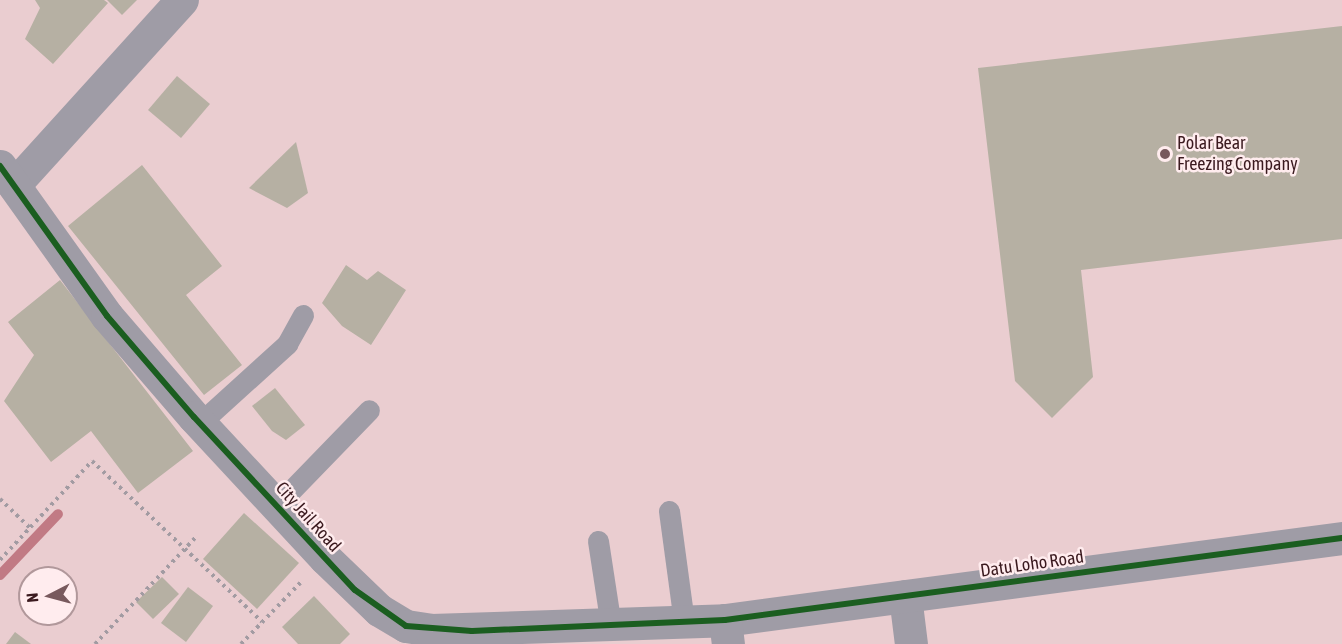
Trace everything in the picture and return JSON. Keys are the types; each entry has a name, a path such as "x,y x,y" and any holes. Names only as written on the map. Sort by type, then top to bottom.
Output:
{"street":[{"path":"7,176 182,0"},
{"name":"City Jail Road","path":"7,176 107,316 200,423 325,558 407,635 464,637 684,622 727,632"},
{"name":"Datu Loho Road","path":"727,632 905,596 1342,538"},
{"path":"905,596 910,644"}],"lane":[{"path":"200,423 287,344 303,315"},
{"path":"277,505 369,410"},
{"path":"669,511 684,622"},
{"path":"598,541 611,626"}],"path":[{"path":"0,560 92,461 262,622"},
{"path":"0,499 30,528"},
{"path":"96,644 196,537"},
{"path":"241,644 325,558"}],"building":[{"path":"35,0 104,0 108,3 53,64 25,39 40,8"},
{"path":"107,0 137,0 122,15"},
{"name":"Polar Bear Freezing Company","path":"1342,26 1342,239 1081,270 1093,377 1052,418 1015,381 978,68"},
{"path":"177,76 210,104 181,138 148,110"},
{"path":"296,142 308,193 287,208 249,188"},
{"path":"142,165 222,266 186,295 242,365 204,395 68,226"},
{"path":"346,265 367,280 378,271 406,290 371,345 342,326 322,303"},
{"path":"60,280 193,451 138,493 91,431 51,462 4,401 34,355 8,322"},
{"path":"275,388 305,425 286,440 272,431 252,406"},
{"path":"244,513 299,563 257,609 203,559"},
{"path":"162,577 179,594 153,619 136,602"},
{"path":"188,587 213,606 186,642 161,623"},
{"path":"314,596 350,634 340,644 298,644 282,627"},
{"path":"15,632 31,644 6,644"}],"waterway":[{"path":"0,575 58,514"}],"cycle path":[{"path":"0,166 107,316 194,417 355,590 406,626 472,631 725,620 1342,538"}],"place":[{"name":"Polar Bear Freezing Company","path":"1165,154"}]}
